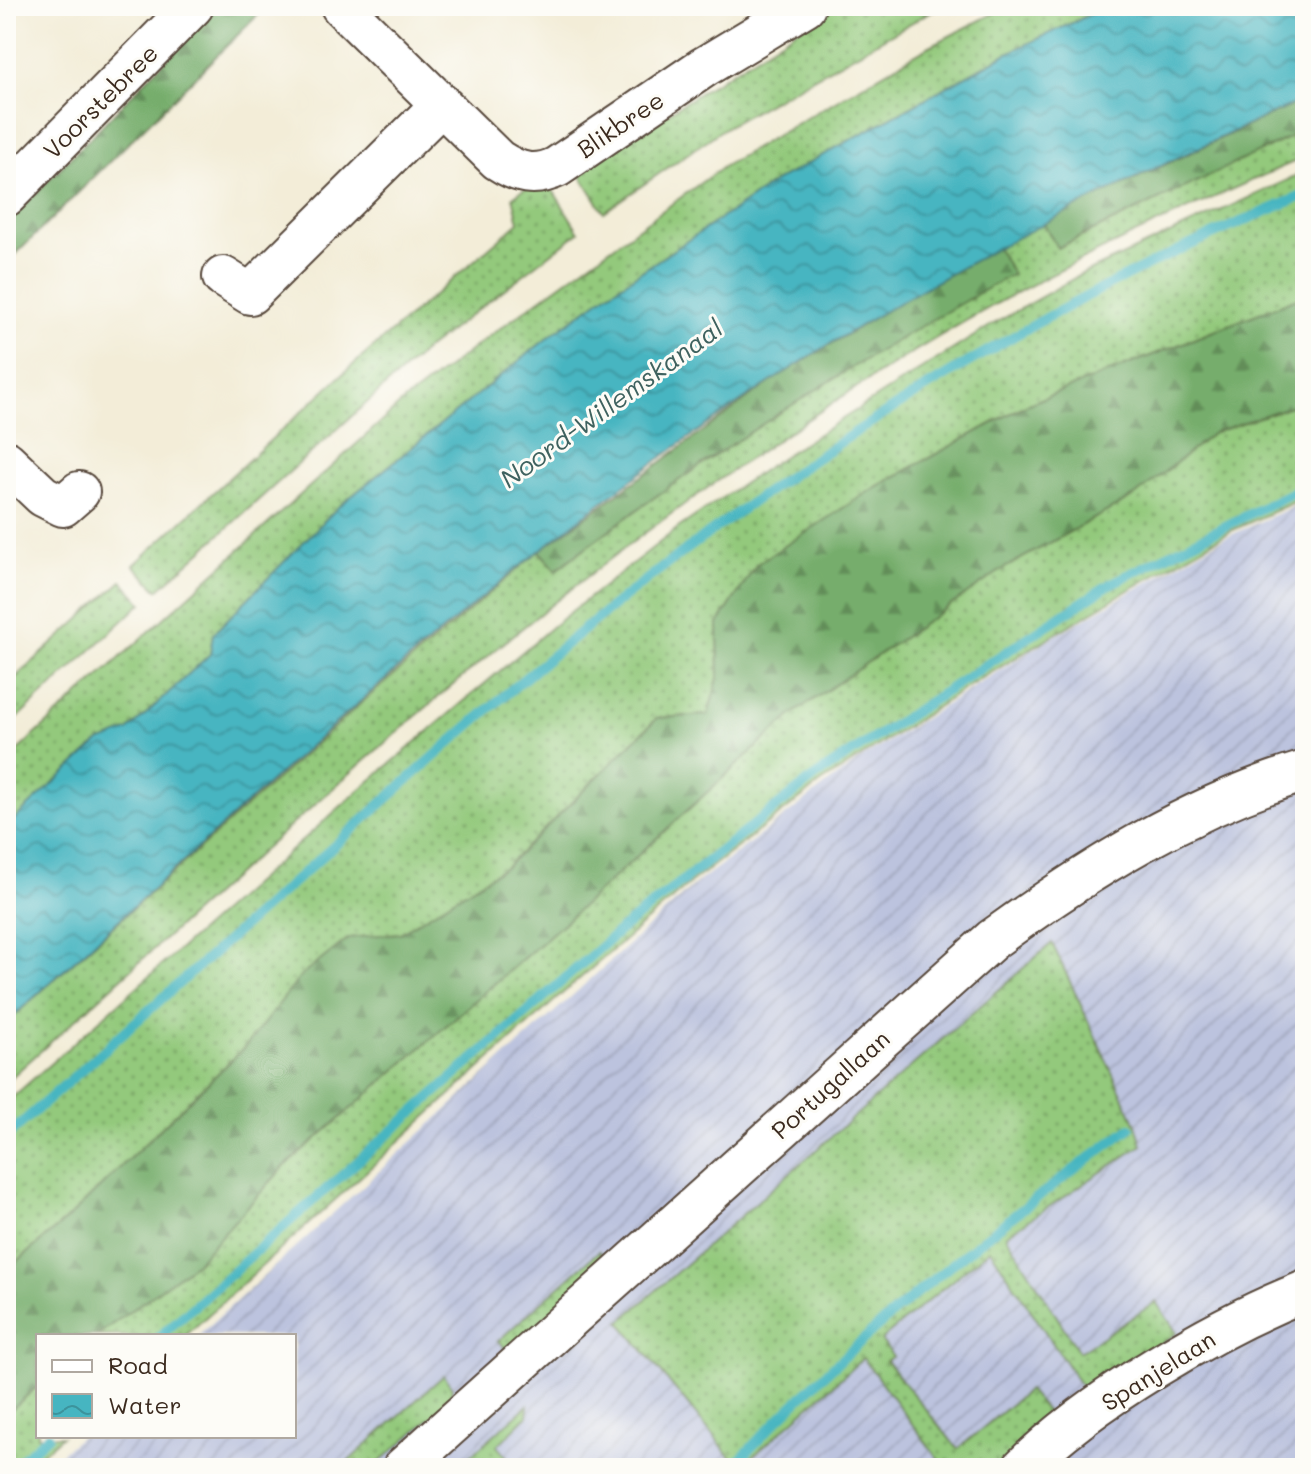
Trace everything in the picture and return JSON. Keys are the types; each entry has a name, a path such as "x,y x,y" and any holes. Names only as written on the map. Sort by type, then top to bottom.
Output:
{"street":[{"name":"Voorstebree","path":"6,196 193,6"},
{"name":"Blikbree","path":"341,6 498,160 515,171 545,173 704,67 805,6"},
{"path":"223,277 250,294 440,106"},
{"path":"6,461 43,496 63,506 79,492"},
{"name":"Portugallaan","path":"403,1468 993,939 1055,893 1164,829 1276,780 1305,771"},
{"name":"Spanjelaan","path":"1022,1468 1088,1415 1166,1362 1231,1325 1305,1291"}],"shaded area":[{"path":"1305,501 1305,1468 44,1468 79,1438 296,1438 296,1334 200,1334 693,886 859,760 1046,641 1222,539"}],"green space":[{"path":"218,6 267,6 6,264 6,224"},
{"path":"834,6 941,6 726,127 604,212 578,171"},
{"path":"1008,6 1108,6 1006,54 781,178 550,336 338,507 213,634 210,654 128,731 99,742 6,827 6,761 403,402 724,166 928,47"},
{"path":"1305,99 1305,130 1057,248 1043,222"},
{"path":"1305,130 1305,157 1107,247 956,326 816,414 620,552 439,696 6,1082 6,1023 359,705 539,551 556,570 666,489 779,413 1012,274 997,248 1043,222 1058,248"},
{"path":"1305,172 1305,295 1026,405 874,488 757,564 718,624 719,675 708,715 657,718 508,865 400,933 349,938 302,976 246,1046 65,1221 6,1271 6,1103 357,792 554,625 678,528 782,457 990,326 1080,275"},
{"path":"549,184 579,232 429,347 158,590 134,565 346,371 519,222 513,197 524,189"},
{"path":"997,248 1013,274 779,413 666,489 556,570 539,551 776,378 896,304"},
{"path":"1305,295 1305,401 1213,433 1135,496 1006,567 794,713 566,921 283,1168 196,1263 99,1334 36,1334 36,1388 6,1414 6,1271 65,1221 246,1046 301,976 349,938 400,933 508,865 657,718 708,715 719,675 718,624 757,564 874,488 1026,405"},
{"path":"1305,401 1305,497 1233,530 1120,595 969,686 821,783 688,885 563,993 187,1334 99,1334 196,1263 283,1168 566,921 794,713 1006,567 1135,496 1213,433"},
{"path":"122,581 142,603 6,729 6,686"},
{"path":"1052,943 1136,1124 1142,1145 1006,1235 1079,1352 1156,1302 1177,1333 1086,1393 990,1249 881,1340 893,1356 886,1361 958,1449 1028,1390 1052,1418 996,1468 945,1468 863,1358 740,1468 620,1322"},
{"path":"599,1251 608,1261 508,1351 498,1341"},
{"path":"444,1375 452,1388 450,1401 373,1468 341,1468"},
{"path":"36,1388 36,1438 60,1438 26,1468 6,1468 6,1414"},
{"path":"528,1405 527,1416 497,1446 517,1468 456,1468"}],"water":[{"name":"Noord-Willemskanaal","path":"1108,6 1305,6 1305,99 1102,194 970,263 841,337 674,448 476,603 380,685 6,1023 6,827 99,742 128,731 210,654 213,634 338,507 550,336 781,178 1006,54"}],"waterway":[{"path":"6,1137 477,719 605,612 694,544 839,443 989,350 1144,267 1305,195"},
{"path":"162,1334 620,930 816,776 1110,584 1305,486"},
{"path":"732,1468 777,1420 923,1288 1130,1128"},
{"path":"12,1468 46,1438"}]}
